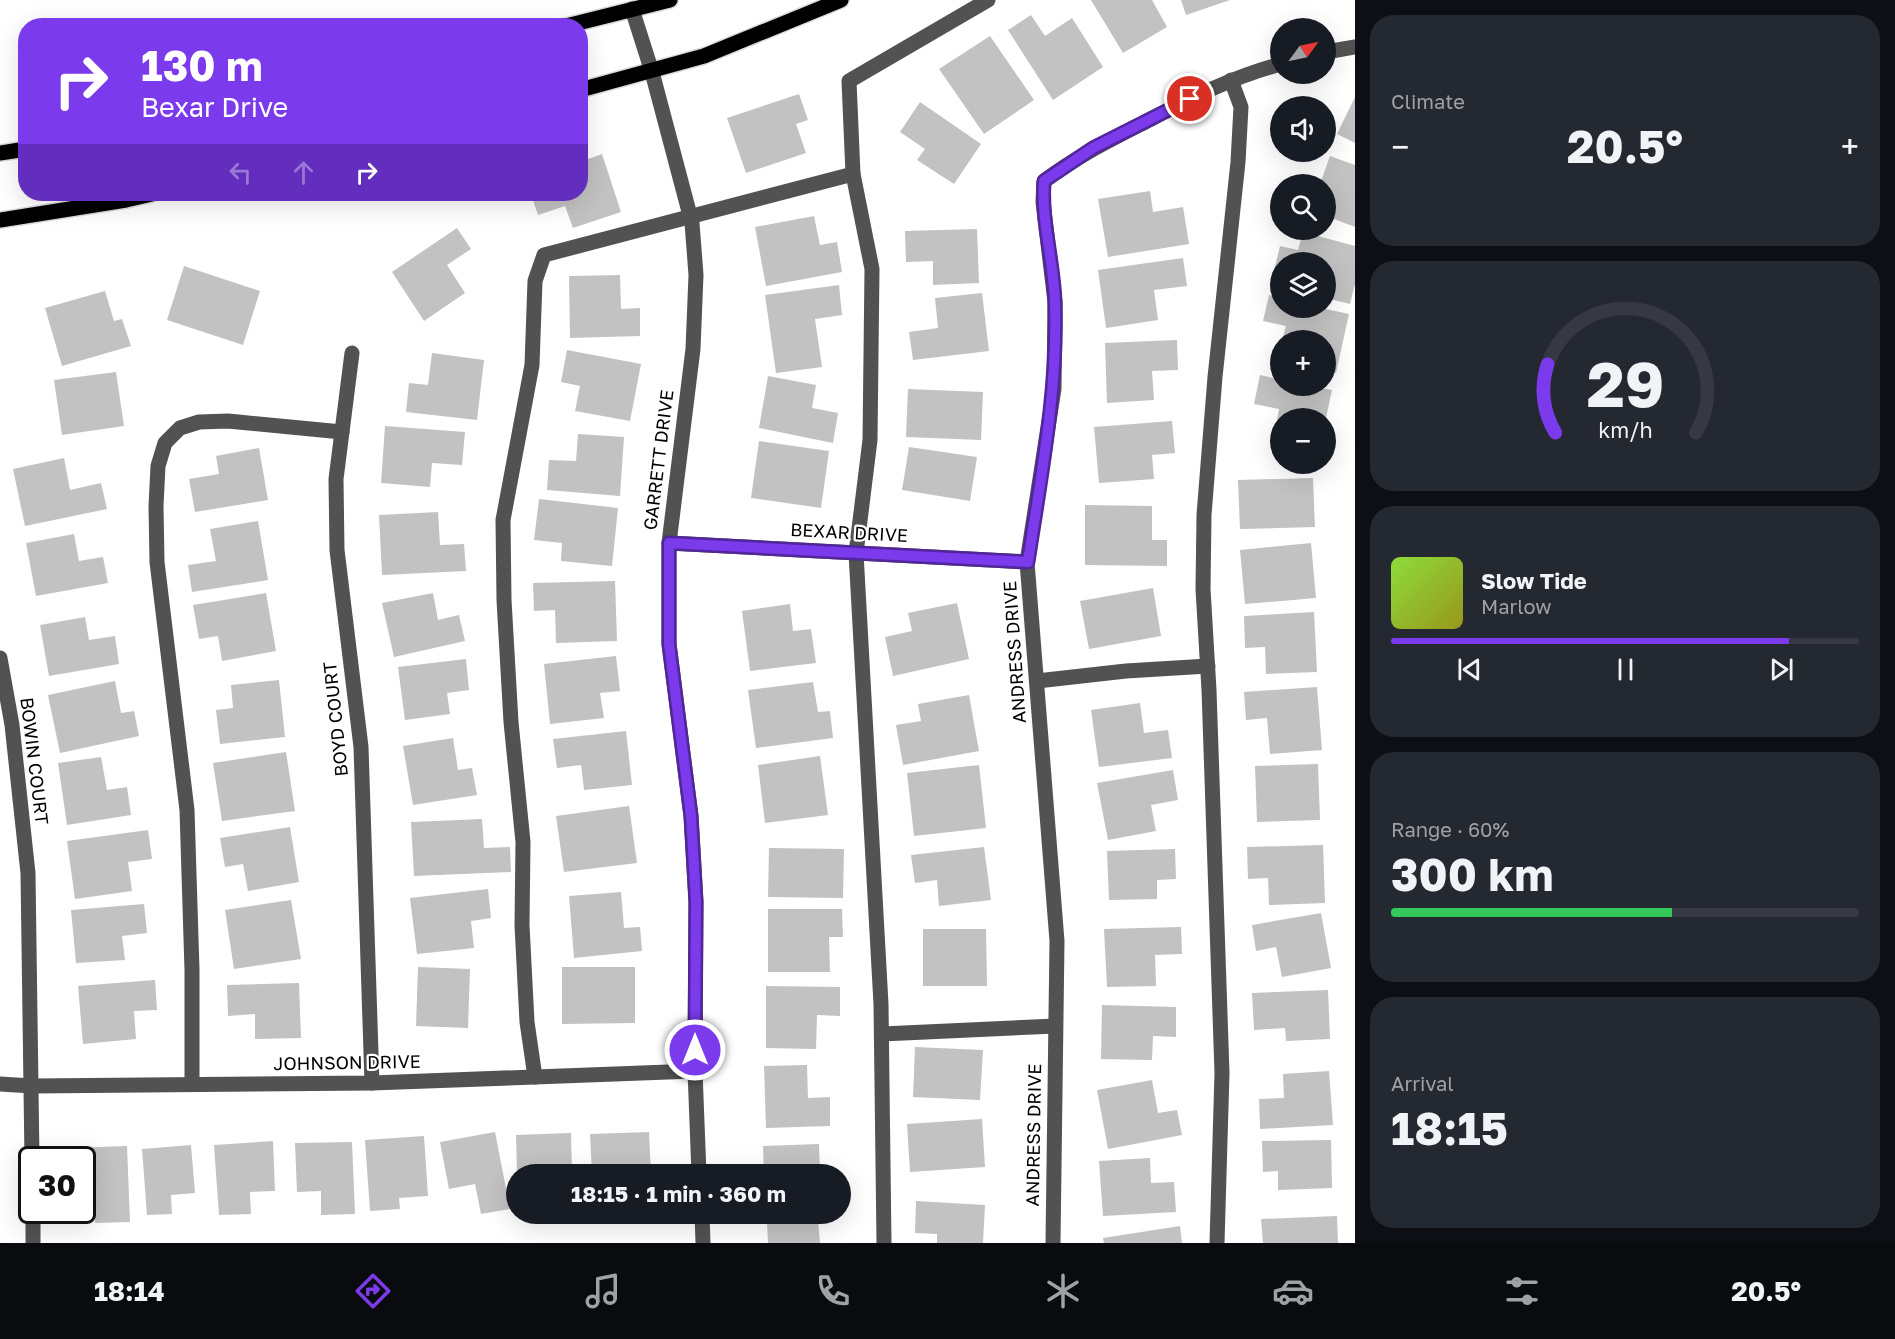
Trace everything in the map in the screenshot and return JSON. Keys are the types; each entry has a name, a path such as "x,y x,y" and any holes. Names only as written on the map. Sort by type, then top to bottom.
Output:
{"main road":[{"path":"588,20 670,0"},
{"path":"588,88 704,56 841,0"},
{"path":"0,153 18,150"},
{"path":"0,220 115,201"}],"street":[{"path":"884,1243 882,1034 856,553 870,440 872,269 853,174 849,81 988,0"},
{"name":"GARRETT DRIVE","path":"632,9 652,72 690,216 696,275 693,349 669,543 669,644 691,816 696,902 695,1071 699,1164"},
{"path":"1336,50 1355,47"},
{"name":"ANDRESS DRIVE","path":"1053,1243 1056,941 1028,562 1054,389 1055,303 1043,202 1044,181 1093,148 1190,99 1252,72 1270,67"},
{"path":"1217,1243 1222,1073 1208,666 1203,589 1204,515 1215,377 1238,162 1241,107 1231,81"},
{"path":"535,1077 527,1022 522,925 523,842 505,611 503,520 532,365 535,280 544,255 853,174"},
{"name":"BOYD COURT","path":"352,353 336,480 337,550 361,747 372,1083"},
{"path":"192,1084 192,970 187,810 157,562 158,466 165,443 180,428 199,422 228,421 342,432"},
{"name":"BEXAR DRIVE","path":"669,543 1028,562"},
{"name":"BOWIN COURT","path":"0,658 12,725 28,873 33,1146"},
{"path":"1037,681 1126,671 1208,666"},
{"path":"882,1034 1055,1026"},
{"name":"JOHNSON DRIVE","path":"0,1084 32,1086 372,1083 695,1071"},
{"path":"33,1224 33,1243"},
{"path":"703,1224 704,1243"}],"building":[{"path":"1091,0 1152,0 1167,27 1123,53"},
{"path":"1181,0 1230,0 1186,15"},
{"path":"1031,15 1045,36 1072,18 1103,67 1053,100 1008,30"},
{"path":"990,36 1034,100 984,134 939,69"},
{"path":"799,94 808,120 796,124 806,153 746,173 727,118"},
{"path":"1355,97 1355,143 1337,134"},
{"path":"920,102 981,144 954,184 917,160 925,149 900,132"},
{"path":"602,154 621,212 573,228 565,206 538,215 533,201 588,201 588,159"},
{"path":"1336,158 1355,165 1355,227 1336,220 1336,174 1324,174 1328,162 1336,162"},
{"path":"1150,191 1153,212 1183,207 1189,244 1108,257 1098,199"},
{"path":"814,216 820,245 837,242 842,272 766,286 755,227"},
{"path":"457,228 471,249 447,265 465,293 424,321 392,272"},
{"path":"977,229 979,283 933,285 933,261 906,262 905,231"},
{"path":"1301,240 1333,240 1355,246 1355,284 1350,304 1336,300 1336,252 1279,252 1280,246 1298,250"},
{"path":"1183,258 1187,286 1154,290 1158,320 1106,328 1098,270"},
{"path":"184,266 260,291 243,345 167,320"},
{"path":"620,275 621,309 640,308 640,336 570,338 569,276"},
{"path":"839,285 842,315 815,319 822,367 776,373 765,295"},
{"path":"105,291 114,321 122,319 131,346 62,366 45,308"},
{"path":"982,293 989,351 913,360 909,332 938,328 935,298"},
{"path":"1269,295 1270,318 1336,318 1336,311 1349,314 1336,373 1336,330 1285,330 1286,326 1263,321"},
{"path":"1177,340 1178,370 1152,371 1154,400 1107,403 1105,343"},
{"path":"567,350 641,364 630,421 575,411 580,386 561,382"},
{"path":"432,353 484,360 477,420 406,412 409,383 428,385"},
{"path":"116,372 124,426 62,435 54,380"},
{"path":"1260,375 1270,377 1270,396 1331,396 1328,408 1274,408 1254,404"},
{"path":"768,376 816,385 812,408 838,413 833,443 759,428"},
{"path":"908,389 983,392 981,440 906,437"},
{"path":"1172,421 1175,453 1152,455 1154,479 1099,483 1094,427"},
{"path":"385,426 465,432 462,465 432,463 430,487 381,483"},
{"path":"578,434 624,437 620,496 547,490 549,460 576,461"},
{"path":"759,441 829,451 821,508 751,498"},
{"path":"909,447 977,457 970,501 902,490"},
{"path":"259,448 268,500 195,512 189,479 219,474 216,456"},
{"path":"64,458 70,490 101,483 107,509 25,526 13,469"},
{"path":"1313,478 1315,527 1240,529 1238,480"},
{"path":"539,499 618,508 612,566 561,561 562,543 534,540"},
{"path":"1085,505 1152,506 1152,540 1167,540 1167,566 1085,565"},
{"path":"438,512 440,545 464,544 466,571 382,575 379,515"},
{"path":"258,521 268,580 192,592 188,565 216,561 210,529"},
{"path":"74,534 79,561 103,557 108,583 36,596 26,543"},
{"path":"1311,543 1316,598 1245,604 1240,550"},
{"path":"615,581 617,641 556,643 555,610 534,611 533,583"},
{"path":"1153,588 1161,636 1089,649 1080,601"},
{"path":"266,593 276,651 222,661 218,636 199,639 193,605"},
{"path":"433,593 438,620 459,615 465,641 394,657 382,603"},
{"path":"957,603 969,659 893,676 885,637 912,631 908,613"},
{"path":"790,604 793,631 811,629 816,663 750,671 742,611"},
{"path":"1314,612 1317,672 1266,674 1265,647 1245,648 1244,616"},
{"path":"85,617 89,640 115,636 119,664 49,676 40,625"},
{"path":"616,656 620,691 600,693 604,718 550,724 544,664"},
{"path":"466,659 469,690 447,693 450,714 405,720 398,667"},
{"path":"279,680 285,737 220,744 216,710 233,708 231,685"},
{"path":"115,681 121,713 134,711 139,736 60,753 48,695"},
{"path":"813,682 818,712 830,711 833,738 756,748 748,690"},
{"path":"1317,687 1322,750 1270,754 1267,718 1246,720 1244,692"},
{"path":"969,695 979,751 903,765 896,725 921,721 918,704"},
{"path":"1140,703 1144,733 1168,730 1172,758 1099,767 1091,710"},
{"path":"626,731 632,785 584,790 581,765 557,768 553,739"},
{"path":"453,738 458,770 472,768 477,795 413,805 403,746"},
{"path":"286,752 295,811 222,821 213,763"},
{"path":"820,756 828,815 765,823 758,765"},
{"path":"101,757 107,790 127,787 131,815 67,825 58,763"},
{"path":"1318,764 1320,820 1257,822 1255,766"},
{"path":"979,765 986,828 914,836 907,773"},
{"path":"1173,770 1178,800 1151,805 1156,831 1108,840 1097,783"},
{"path":"629,806 637,863 564,872 556,816"},
{"path":"482,819 484,848 510,847 511,872 414,876 411,822"},
{"path":"290,827 299,882 248,891 243,864 225,867 220,838"},
{"path":"148,830 152,859 128,862 132,891 75,899 67,841"},
{"path":"1323,845 1325,903 1269,905 1268,878 1248,879 1247,847"},
{"path":"984,847 991,900 939,906 937,880 915,883 911,855"},
{"path":"769,848 844,849 843,898 768,897"},
{"path":"1175,849 1176,879 1157,880 1157,899 1109,900 1107,851"},
{"path":"488,889 491,918 471,921 474,948 417,954 410,898"},
{"path":"621,892 624,928 640,927 642,951 574,958 569,896"},
{"path":"291,900 301,959 234,969 225,910"},
{"path":"144,904 147,933 122,936 125,960 76,963 71,910"},
{"path":"768,909 842,909 843,937 829,937 830,972 768,972"},
{"path":"1321,913 1331,968 1282,977 1276,947 1256,951 1252,925"},
{"path":"1181,927 1182,954 1155,955 1156,986 1107,987 1104,929"},
{"path":"923,929 986,929 987,986 923,986"},
{"path":"418,967 470,969 468,1028 416,1026"},
{"path":"562,967 635,967 635,1023 562,1024"},
{"path":"155,980 157,1010 134,1011 136,1039 83,1044 78,986"},
{"path":"299,983 301,1038 255,1039 255,1014 228,1016 227,985"},
{"path":"766,986 840,987 840,1016 817,1015 816,1049 766,1048"},
{"path":"1328,990 1330,1039 1286,1041 1285,1028 1254,1030 1252,993"},
{"path":"1102,1005 1176,1007 1176,1037 1153,1036 1152,1060 1101,1059"},
{"path":"915,1047 983,1050 980,1100 913,1097"},
{"path":"807,1065 808,1098 830,1097 830,1126 766,1128 764,1066"},
{"path":"1329,1071 1333,1125 1260,1129 1259,1099 1284,1098 1283,1074"},
{"path":"1152,1080 1158,1113 1177,1110 1182,1135 1108,1149 1097,1090"},
{"path":"982,1119 985,1167 910,1172 907,1124"},
{"path":"495,1132 506,1188 506,1210 481,1214 475,1184 449,1189 440,1142"},
{"path":"649,1132 651,1164 592,1164 590,1134"},
{"path":"571,1133 572,1164 517,1164 516,1135"},
{"path":"424,1136 428,1196 399,1198 400,1209 370,1211 365,1140"},
{"path":"1331,1140 1332,1188 1278,1190 1278,1171 1263,1172 1262,1141"},
{"path":"273,1141 275,1191 250,1192 251,1214 219,1215 214,1145"},
{"path":"352,1142 355,1214 321,1215 321,1191 297,1192 295,1143"},
{"path":"819,1144 820,1164 764,1164 763,1146"},
{"path":"191,1145 195,1193 171,1195 172,1214 147,1215 142,1149"},
{"path":"127,1146 130,1222 96,1223 96,1147"},
{"path":"1150,1158 1151,1183 1174,1182 1176,1212 1103,1216 1099,1161"},
{"path":"916,1201 985,1205 983,1243 937,1243 937,1234 915,1233"},
{"path":"1337,1216 1338,1243 1263,1243 1261,1219"},
{"path":"767,1224 818,1224 820,1243 768,1243"},
{"path":"1180,1226 1182,1243 1104,1243 1103,1238"}],"route":[{"path":"695,1050 696,902 691,816 669,644 669,543 1028,562 1054,389 1055,303 1043,202 1044,181 1093,148 1190,99"}]}
